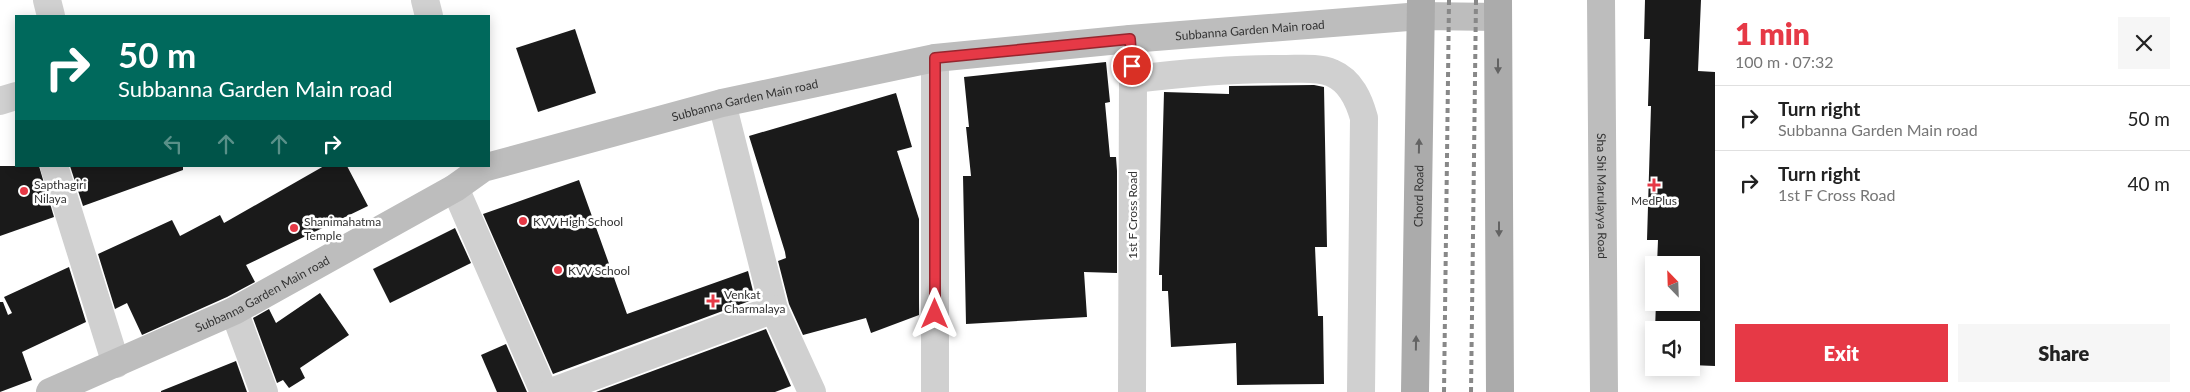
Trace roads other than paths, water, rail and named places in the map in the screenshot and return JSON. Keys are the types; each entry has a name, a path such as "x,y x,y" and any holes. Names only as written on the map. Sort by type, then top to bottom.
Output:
{"main road":[{"name":"Chord Road","path":"1415,392 1422,8"},
{"path":"1498,9 1500,392"}],"street":[{"path":"47,0 51,15"},
{"path":"425,0 429,15"},
{"name":"Sha Shi Marulayya Road","path":"1601,0 1604,392"},
{"name":"Subbanna Garden Main road","path":"490,166 722,102 935,58 1422,8 1498,9"},
{"name":"1st F Cross Road","path":"1130,39 1133,79 1132,392"},
{"path":"935,58 935,392"},
{"path":"1133,79 1210,71 1310,69 1332,72 1348,83 1359,102 1364,118 1361,392"},
{"path":"0,101 15,96"},
{"path":"722,102 774,309 812,392"},
{"path":"54,167 116,364"},
{"name":"Subbanna Garden Main road","path":"50,392 234,311 464,177 487,167"},
{"path":"464,177 544,392"},
{"path":"551,392 774,309"},
{"path":"234,311 264,392"}],"railway":[{"path":"1444,392 1449,0"},
{"path":"1471,392 1476,0"}],"place":[{"name":"MedPlus","path":"1654,185"},
{"name":"Sapthagiri Nilaya","path":"24,191"},
{"name":"KVV High School","path":"523,221"},
{"name":"Shanimahatma Temple","path":"294,228"},
{"name":"KVV School","path":"558,270"},
{"name":"Venkat Charmalaya","path":"713,301"}]}
